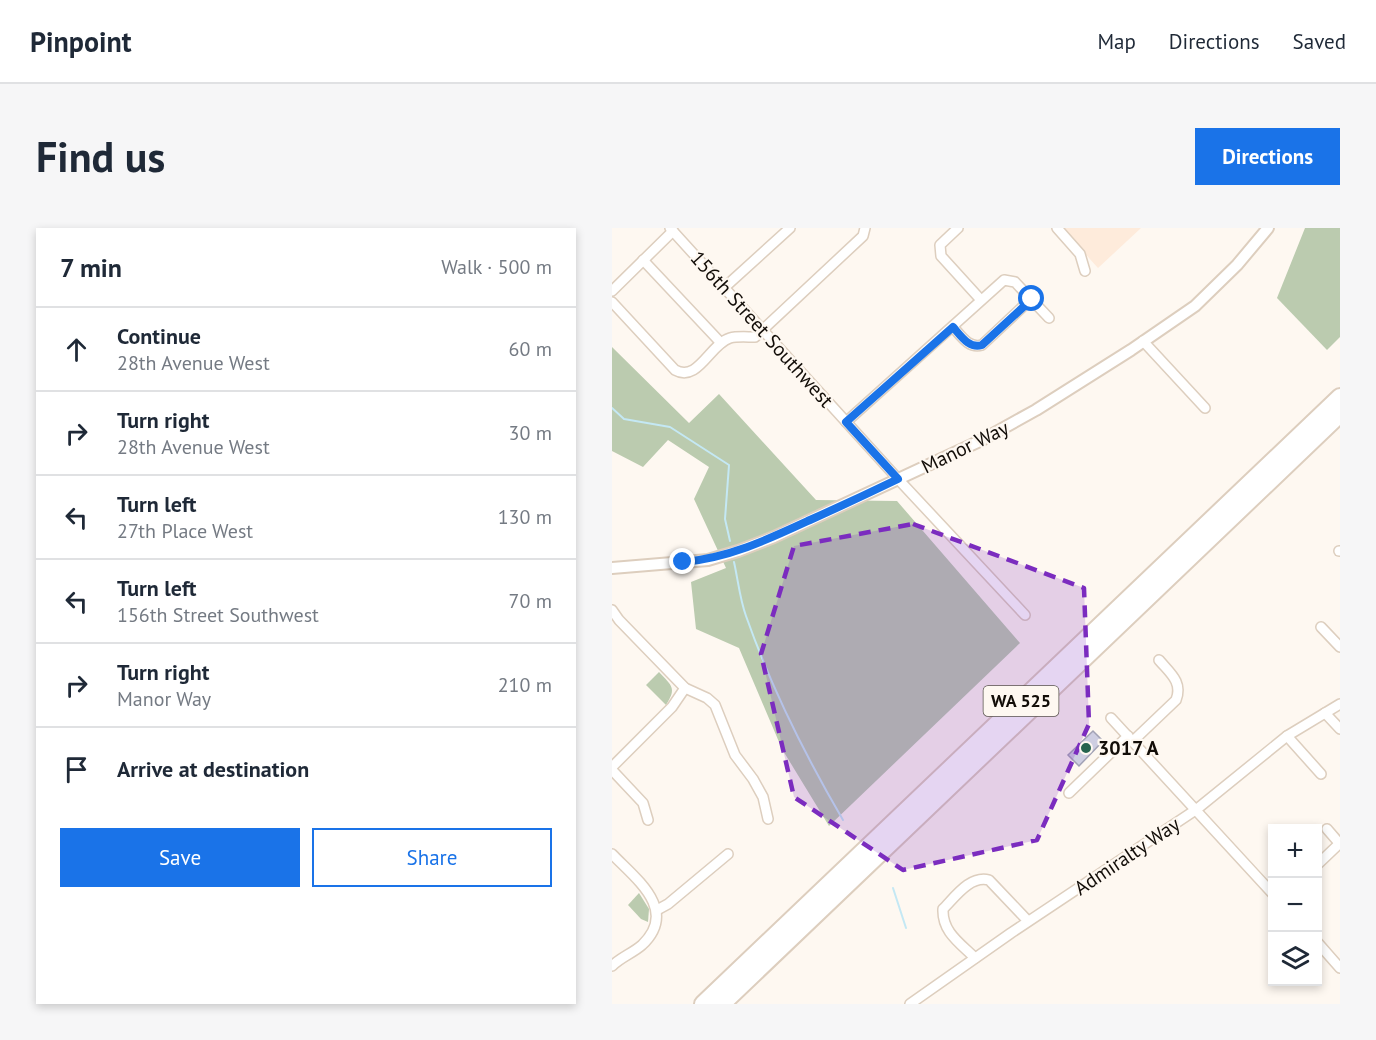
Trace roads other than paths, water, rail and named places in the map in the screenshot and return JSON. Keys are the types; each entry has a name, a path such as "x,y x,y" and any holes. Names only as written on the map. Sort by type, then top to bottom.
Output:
{"highway":[{"name":"WA 525","path":"702,1004 1340,397"},
{"name":"WA 525","path":"722,1004 1340,414"}],"street":[{"path":"725,287 790,228"},
{"path":"612,302 675,370 680,373 693,370 721,343 730,338 755,337 862,236 865,228"},
{"path":"958,228 940,245 941,256 981,300"},
{"path":"1057,228 1080,254 1085,271"},
{"name":"Manor Way","path":"612,568 708,560 738,551 774,537 982,440 1019,420 1195,306 1268,228"},
{"path":"612,291 671,230"},
{"name":"156th Street Southwest","path":"671,230 1025,615"},
{"path":"643,260 721,343"},
{"path":"846,422 1004,280 1015,282 1049,318"},
{"path":"953,327 969,344 976,347 982,345 1032,299"},
{"path":"1143,341 1205,408"},
{"path":"612,610 685,688 707,698 719,712 735,755 753,778 763,797 768,819"},
{"path":"1321,627 1340,647"},
{"path":"1069,793 1176,700 1179,692 1178,682 1159,660"},
{"path":"648,820 643,803 612,768 672,707 685,688"},
{"name":"Admiralty Way","path":"910,1004 1028,921 1197,809 1287,736 1340,705"},
{"path":"1325,713 1340,729"},
{"path":"1111,718 1268,889"},
{"path":"1287,736 1322,774"},
{"path":"1322,860 1340,844 1327,829"},
{"path":"612,854 650,895 657,910 656,923 642,945 612,966"},
{"path":"657,910 668,904 728,854"},
{"path":"975,958 946,929 943,921 943,909 970,882 982,878 989,880 1028,921"},
{"path":"1322,949 1338,963"}],"waterway":[{"path":"612,408 624,419 670,427 729,465 725,519 730,541"},
{"path":"734,562 744,610 766,669 802,746 843,820"},
{"path":"893,888 906,928"}],"place":[{"name":"3017 A","path":"1086,748"}]}
